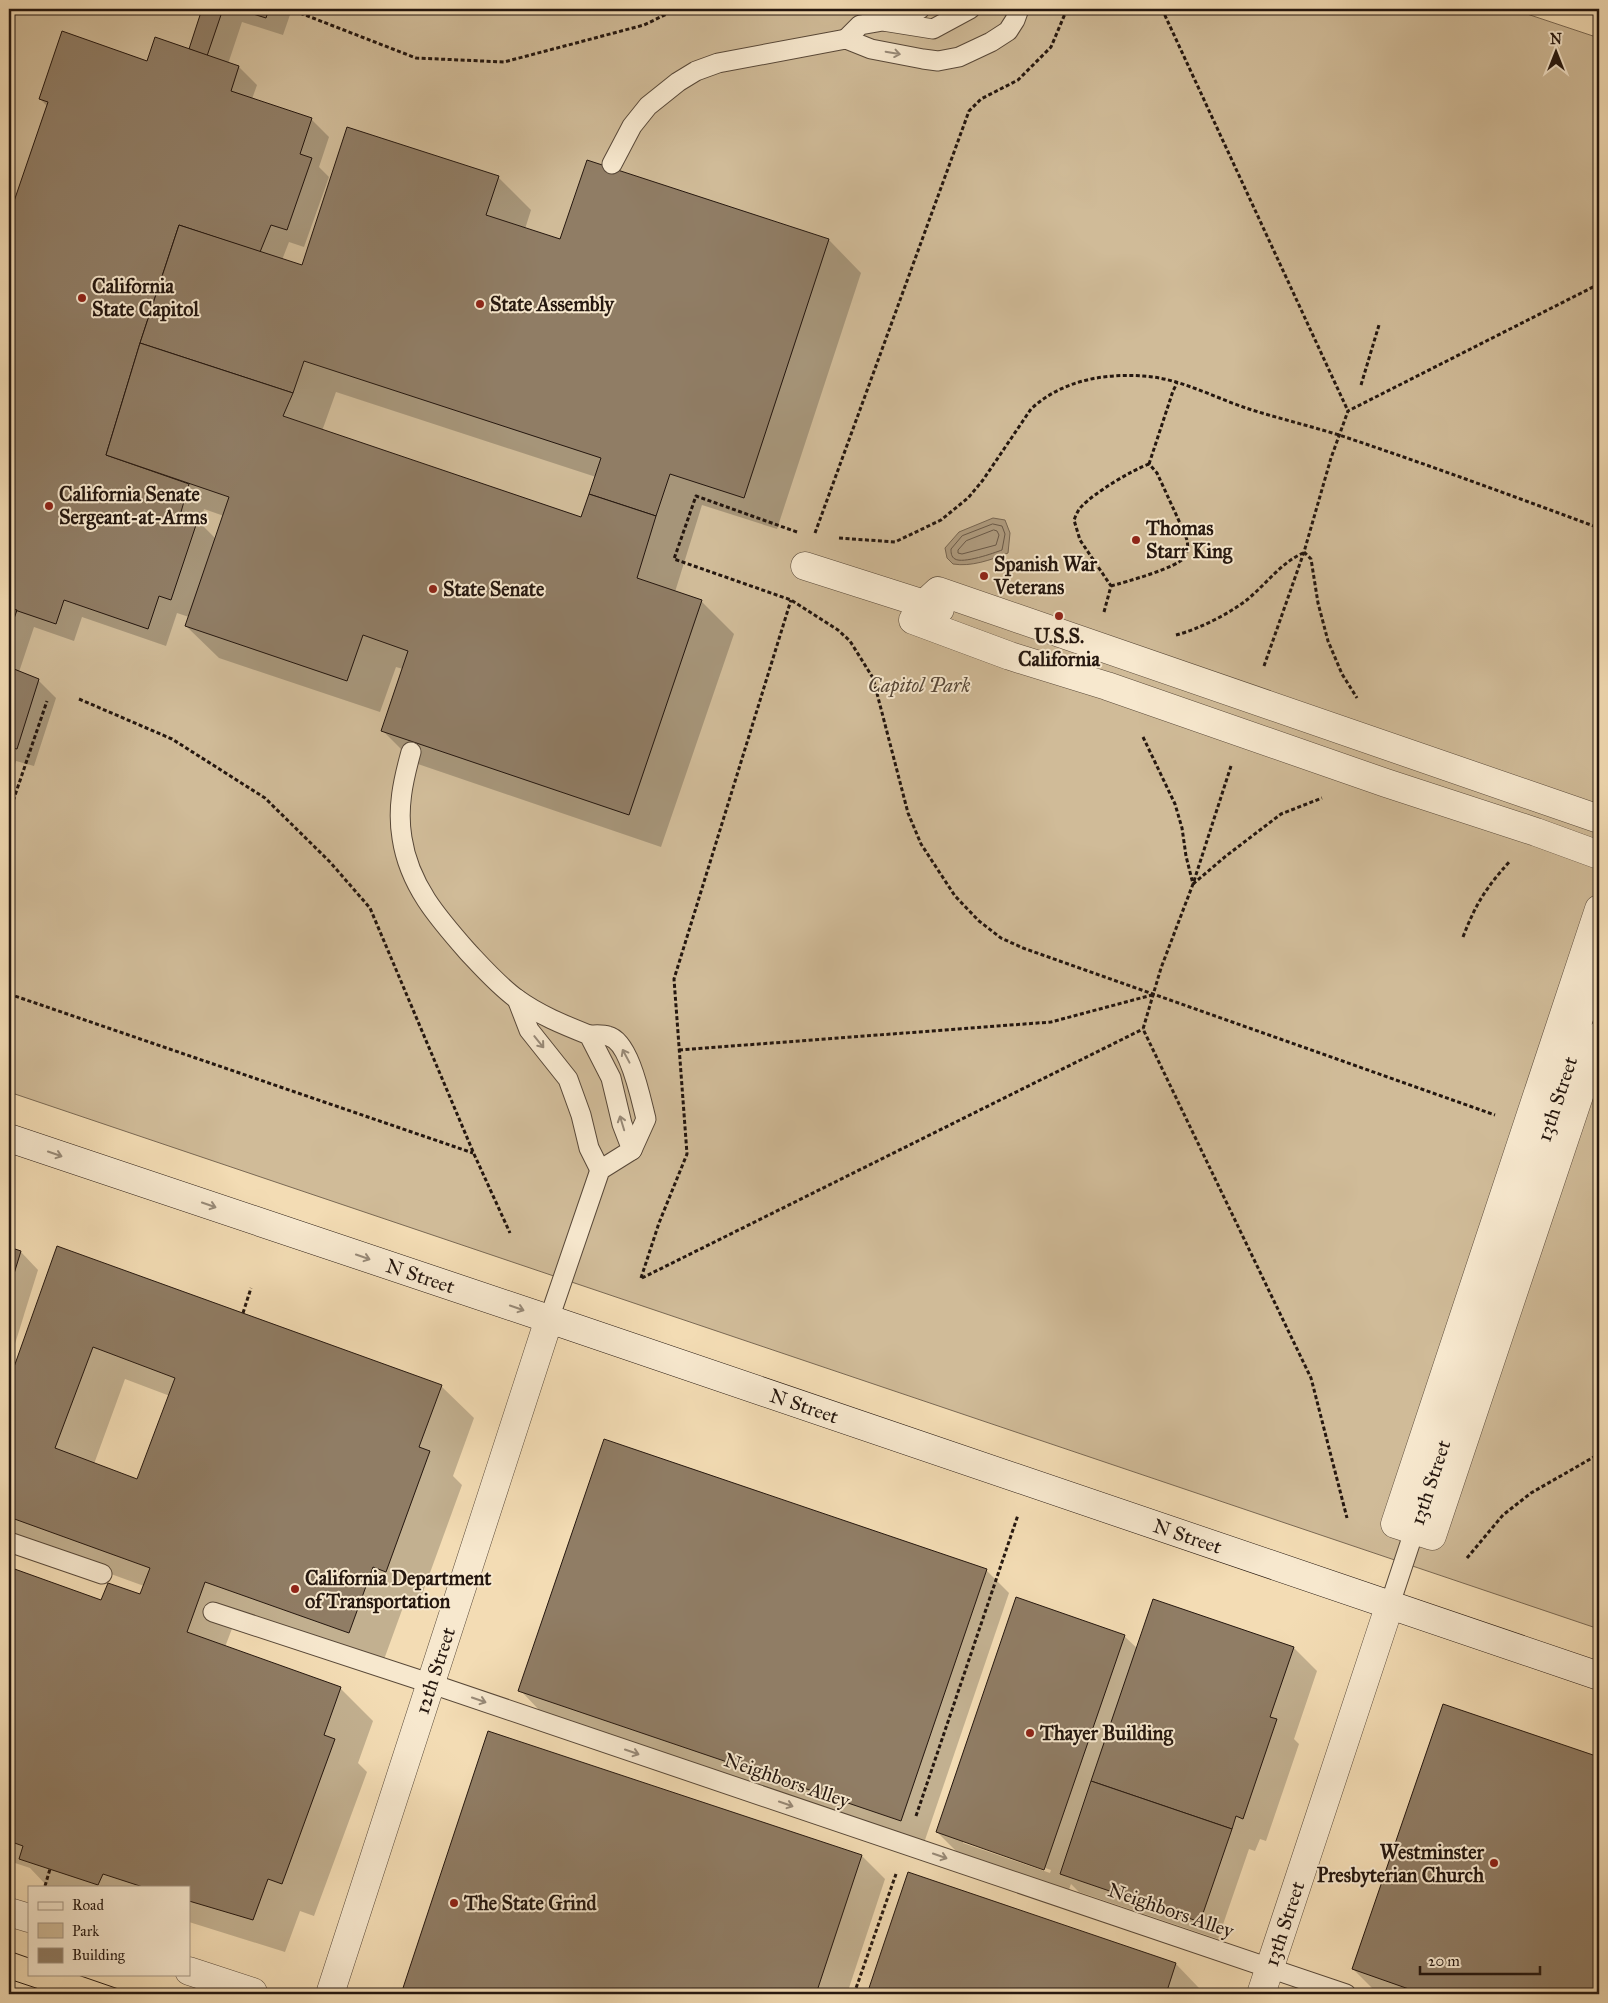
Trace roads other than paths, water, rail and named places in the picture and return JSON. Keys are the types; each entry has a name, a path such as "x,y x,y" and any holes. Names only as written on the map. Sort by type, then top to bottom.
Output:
{"street":[{"path":"805,566 1012,632 1599,834"},
{"path":"1599,819 938,591 924,604 913,620 1010,656 1107,686 1386,784 1599,855"},
{"path":"1599,909 1395,1524 1432,1536 1599,1036"},
{"name":"N Street","path":"9,1138 549,1319 1599,1676"},
{"name":"12th Street","path":"330,1994 549,1319"},
{"name":"13th Street","path":"1261,1994 1390,1604"},
{"path":"9,1912 28,1918"},
{"path":"190,1971 253,1992"}],"lane":[{"path":"846,39 860,25 883,21 920,9"},
{"path":"883,21 933,29 970,9"},
{"path":"612,164 632,126 648,106 678,82 696,71 718,63 846,39 871,49 923,59 938,61 959,57 991,42 1008,31 1019,9"},
{"path":"411,752 403,784 400,820 402,840 414,879 436,916 483,968 517,999 557,1023 589,1035 611,1078 622,1124 632,1150 600,1170 549,1319"},
{"name":"13th Street","path":"1390,1604 1416,1531 1599,972"},
{"path":"517,999 529,1030 568,1079 581,1116 589,1148 600,1170"},
{"path":"9,1542 102,1574"},
{"name":"Neighbors Alley","path":"213,1612 432,1684 1346,1994"}],"water":[{"path":"993,518 1005,520 1010,533 1008,553 974,564 953,564 947,558 945,548 959,532"}],"tram line":[{"path":"9,1951 28,1958"},
{"path":"81,1976 133,1994"},
{"path":"9,1979 54,1994"}],"place":[{"name":"California State Capitol","path":"82,298"},
{"name":"State Assembly","path":"480,304"},
{"name":"California Senate Sergeant-at-Arms","path":"49,506"},
{"name":"Thomas Starr King","path":"1136,540"},
{"name":"Spanish War Veterans","path":"984,576"},
{"name":"State Senate","path":"433,589"},
{"name":"U.S.S. California","path":"1059,616"},
{"name":"California Department of Transportation","path":"295,1589"},
{"name":"Thayer Building","path":"1030,1733"},
{"name":"Westminster Presbyterian Church","path":"1494,1863"},
{"name":"The State Grind","path":"454,1903"}],"park label":[{"name":"Capitol Park","path":"919,685"}]}
